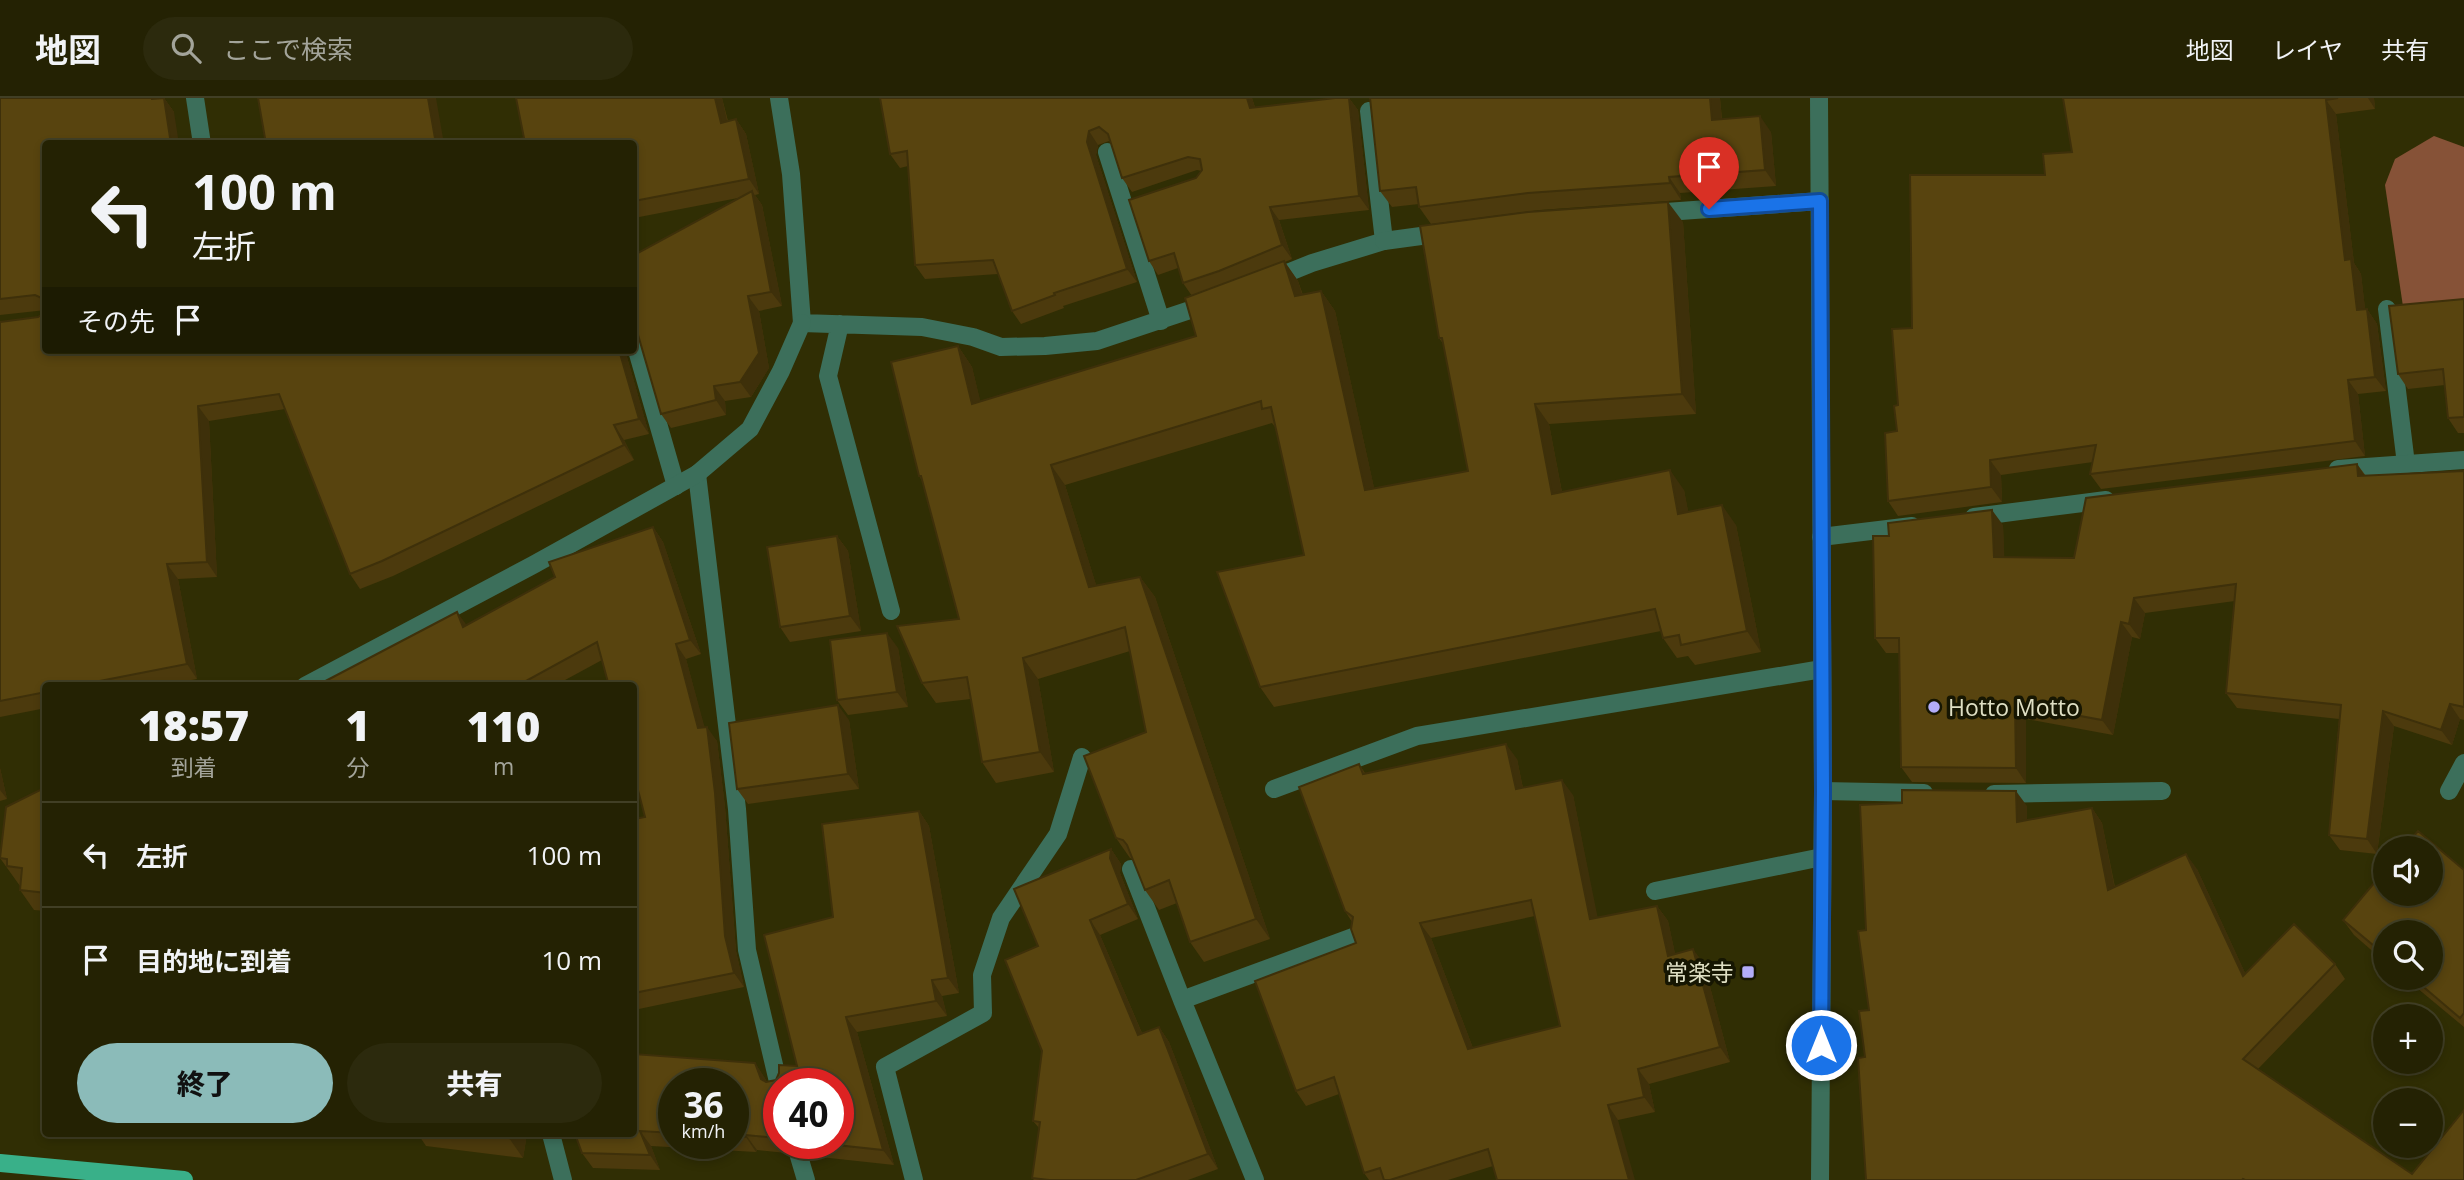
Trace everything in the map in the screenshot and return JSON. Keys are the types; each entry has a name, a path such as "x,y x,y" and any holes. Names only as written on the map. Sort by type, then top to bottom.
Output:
{"main road":[{"path":"0,1163 40,1173 184,1180"}],"street":[{"path":"195,98 201,140"},
{"path":"312,682 533,565 697,474 750,429 782,371 802,323 791,174 779,98"},
{"path":"1819,98 1823,791 1820,1180"},
{"path":"1369,111 1384,241"},
{"path":"1107,152 1131,204 1161,321"},
{"path":"1639,214 1820,201"},
{"path":"1256,286 1312,263 1384,241 1463,231"},
{"path":"802,323 922,327 973,337 1001,346 1045,346 1097,341 1233,295"},
{"path":"2387,309 2406,464"},
{"path":"840,324 828,376 891,611"},
{"path":"637,350 676,486"},
{"path":"2317,472 2464,460"},
{"path":"697,474 737,809 747,950 775,1068"},
{"path":"1959,519 2124,498"},
{"path":"1821,537 1932,523"},
{"path":"1273,789 1417,736 1822,669"},
{"path":"914,1180 885,1067 983,1013 982,975 1001,918 1058,834 1082,757"},
{"path":"2449,791 2464,763"},
{"path":"1823,791 1948,794"},
{"path":"1976,794 2162,791"},
{"path":"1655,891 1822,857"},
{"path":"1131,869 1255,1180"},
{"path":"1182,1000 1353,937"},
{"path":"552,1137 563,1180"},
{"path":"800,1159 806,1180"}],"shaded area":[{"path":"2434,136 2464,147 2464,308 2405,320 2385,185 2395,159"}],"building":[{"path":"0,98 164,98 170,140 42,140 42,298 35,295 0,299"},
{"path":"258,98 428,98 435,140 265,140"},
{"path":"516,98 715,98 721,123 736,119 749,179 637,200 637,140 515,140 524,138"},
{"path":"880,98 1247,98 1250,108 1349,98 1359,196 1270,207 1282,245 1183,283 1174,253 1149,261 1129,200 1196,178 1202,170 1200,159 1188,157 1122,178 1108,134 1099,127 1089,131 1087,142 1127,269 1054,293 1055,295 1012,311 993,260 915,265 907,151 890,154"},
{"path":"1370,98 1710,98 1712,120 1760,116 1765,170 1669,177 1670,183 1528,193 1419,207 1416,187 1380,191"},
{"path":"2063,98 2338,98 2326,100 2345,260 2351,259 2357,310 2367,309 2375,377 2348,380 2355,441 2090,474 2096,445 1990,460 1991,487 1888,501 1885,433 1897,431 1894,406 1898,405 1892,329 1912,328 1910,175 2045,175 2043,154 2072,152"},
{"path":"752,191 771,292 748,296 759,353 740,382 714,386 716,400 661,414 637,331 637,253"},
{"path":"1668,202 1682,394 1535,404 1552,494 1670,470 1678,514 1722,505 1747,631 1681,645 1679,635 1663,638 1655,609 1260,687 1217,572 1304,555 1271,407 1262,409 1261,401 1051,465 1089,587 1140,577 1256,919 1190,942 1169,880 1145,890 1127,845 1116,838 1084,756 1146,732 1125,627 1023,658 1040,752 982,762 967,677 922,683 897,626 959,619 891,362 958,346 972,404 1196,336 1185,298 1284,261 1295,296 1321,291 1365,490 1468,471 1442,338 1439,338 1420,226 1528,212"},
{"path":"2464,299 2464,417 2448,418 2443,369 2398,374 2389,306"},
{"path":"42,314 42,354 620,354 639,419 614,425 624,445 350,574 279,394 198,406 207,562 167,564 187,664 95,682 42,682 42,693 0,701 0,322"},
{"path":"2357,464 2358,476 2464,471 2464,707 2450,704 2441,730 2383,711 2367,839 2329,835 2341,705 2226,693 2236,584 2134,598 2129,624 2121,622 2102,720 2015,704 2016,768 1901,767 1899,638 1875,638 1873,536 1889,536 1888,523 1992,510 1994,557 2074,558 2086,498"},
{"path":"653,527 690,640 676,644 698,728 707,727 715,793 725,936 734,973 637,992 637,818 645,817 637,786 637,682 608,682 597,642 524,682 324,682 457,612 463,627 555,577 549,562"},
{"path":"837,536 850,616 780,627 767,547"},
{"path":"887,633 897,692 837,700 830,640"},
{"path":"838,705 848,774 737,789 729,723"},
{"path":"1506,744 1516,789 1562,780 1590,919 1657,906 1668,956 1693,949 1720,1047 1638,1069 1644,1097 1608,1105 1629,1180 1497,1180 1488,1149 1384,1180 1380,1168 1364,1173 1334,1077 1296,1091 1255,981 1356,943 1351,929 1353,917 1345,911 1299,787 1359,764 1363,774","holes":["1531,900 1560,1026 1468,1049 1420,923"]},
{"path":"42,789 42,893 20,890 22,868 7,866 7,859 0,858 6,807"},
{"path":"1902,790 2016,791 2017,822 2092,808 2108,890 2186,854 2243,976 2294,924 2335,964 2243,1059 2373,1147 2373,1158 2388,1158 2412,1174 2425,1158 2443,1158 2443,1136 2464,1110 2464,1180 1866,1180 1858,1058 1865,1057 1859,1011 1869,1010 1858,931 1866,930 1860,805 1902,803"},
{"path":"919,811 948,978 932,980 936,1001 846,1017 883,1150 854,1147 854,1068 779,1068 779,1065 797,1066 764,935 833,917 822,824"},
{"path":"1111,849 1110,858 1128,904 1090,920 1138,1035 1159,1027 1208,1154 1136,1180 1032,1178 1040,1122 1033,1121 1042,1051 1005,960 1038,946 1014,889"},
{"path":"2443,852 2464,870 2464,1013 2460,1018 2427,990 2443,990 2443,920 2373,920 2373,945 2343,920 2373,884 2373,906 2443,906"},
{"path":"637,1054 755,1063 761,1079 763,1137 749,1135 749,1068 658,1068 658,1132 640,1131 650,1155 582,1153 576,1137 637,1137"}],"place":[{"name":"Hotto Motto","path":"1934,707"},
{"name":"常楽寺","path":"1748,972"}],"route":[{"path":"1709,209 1820,201 1823,791 1821,1045"}]}
